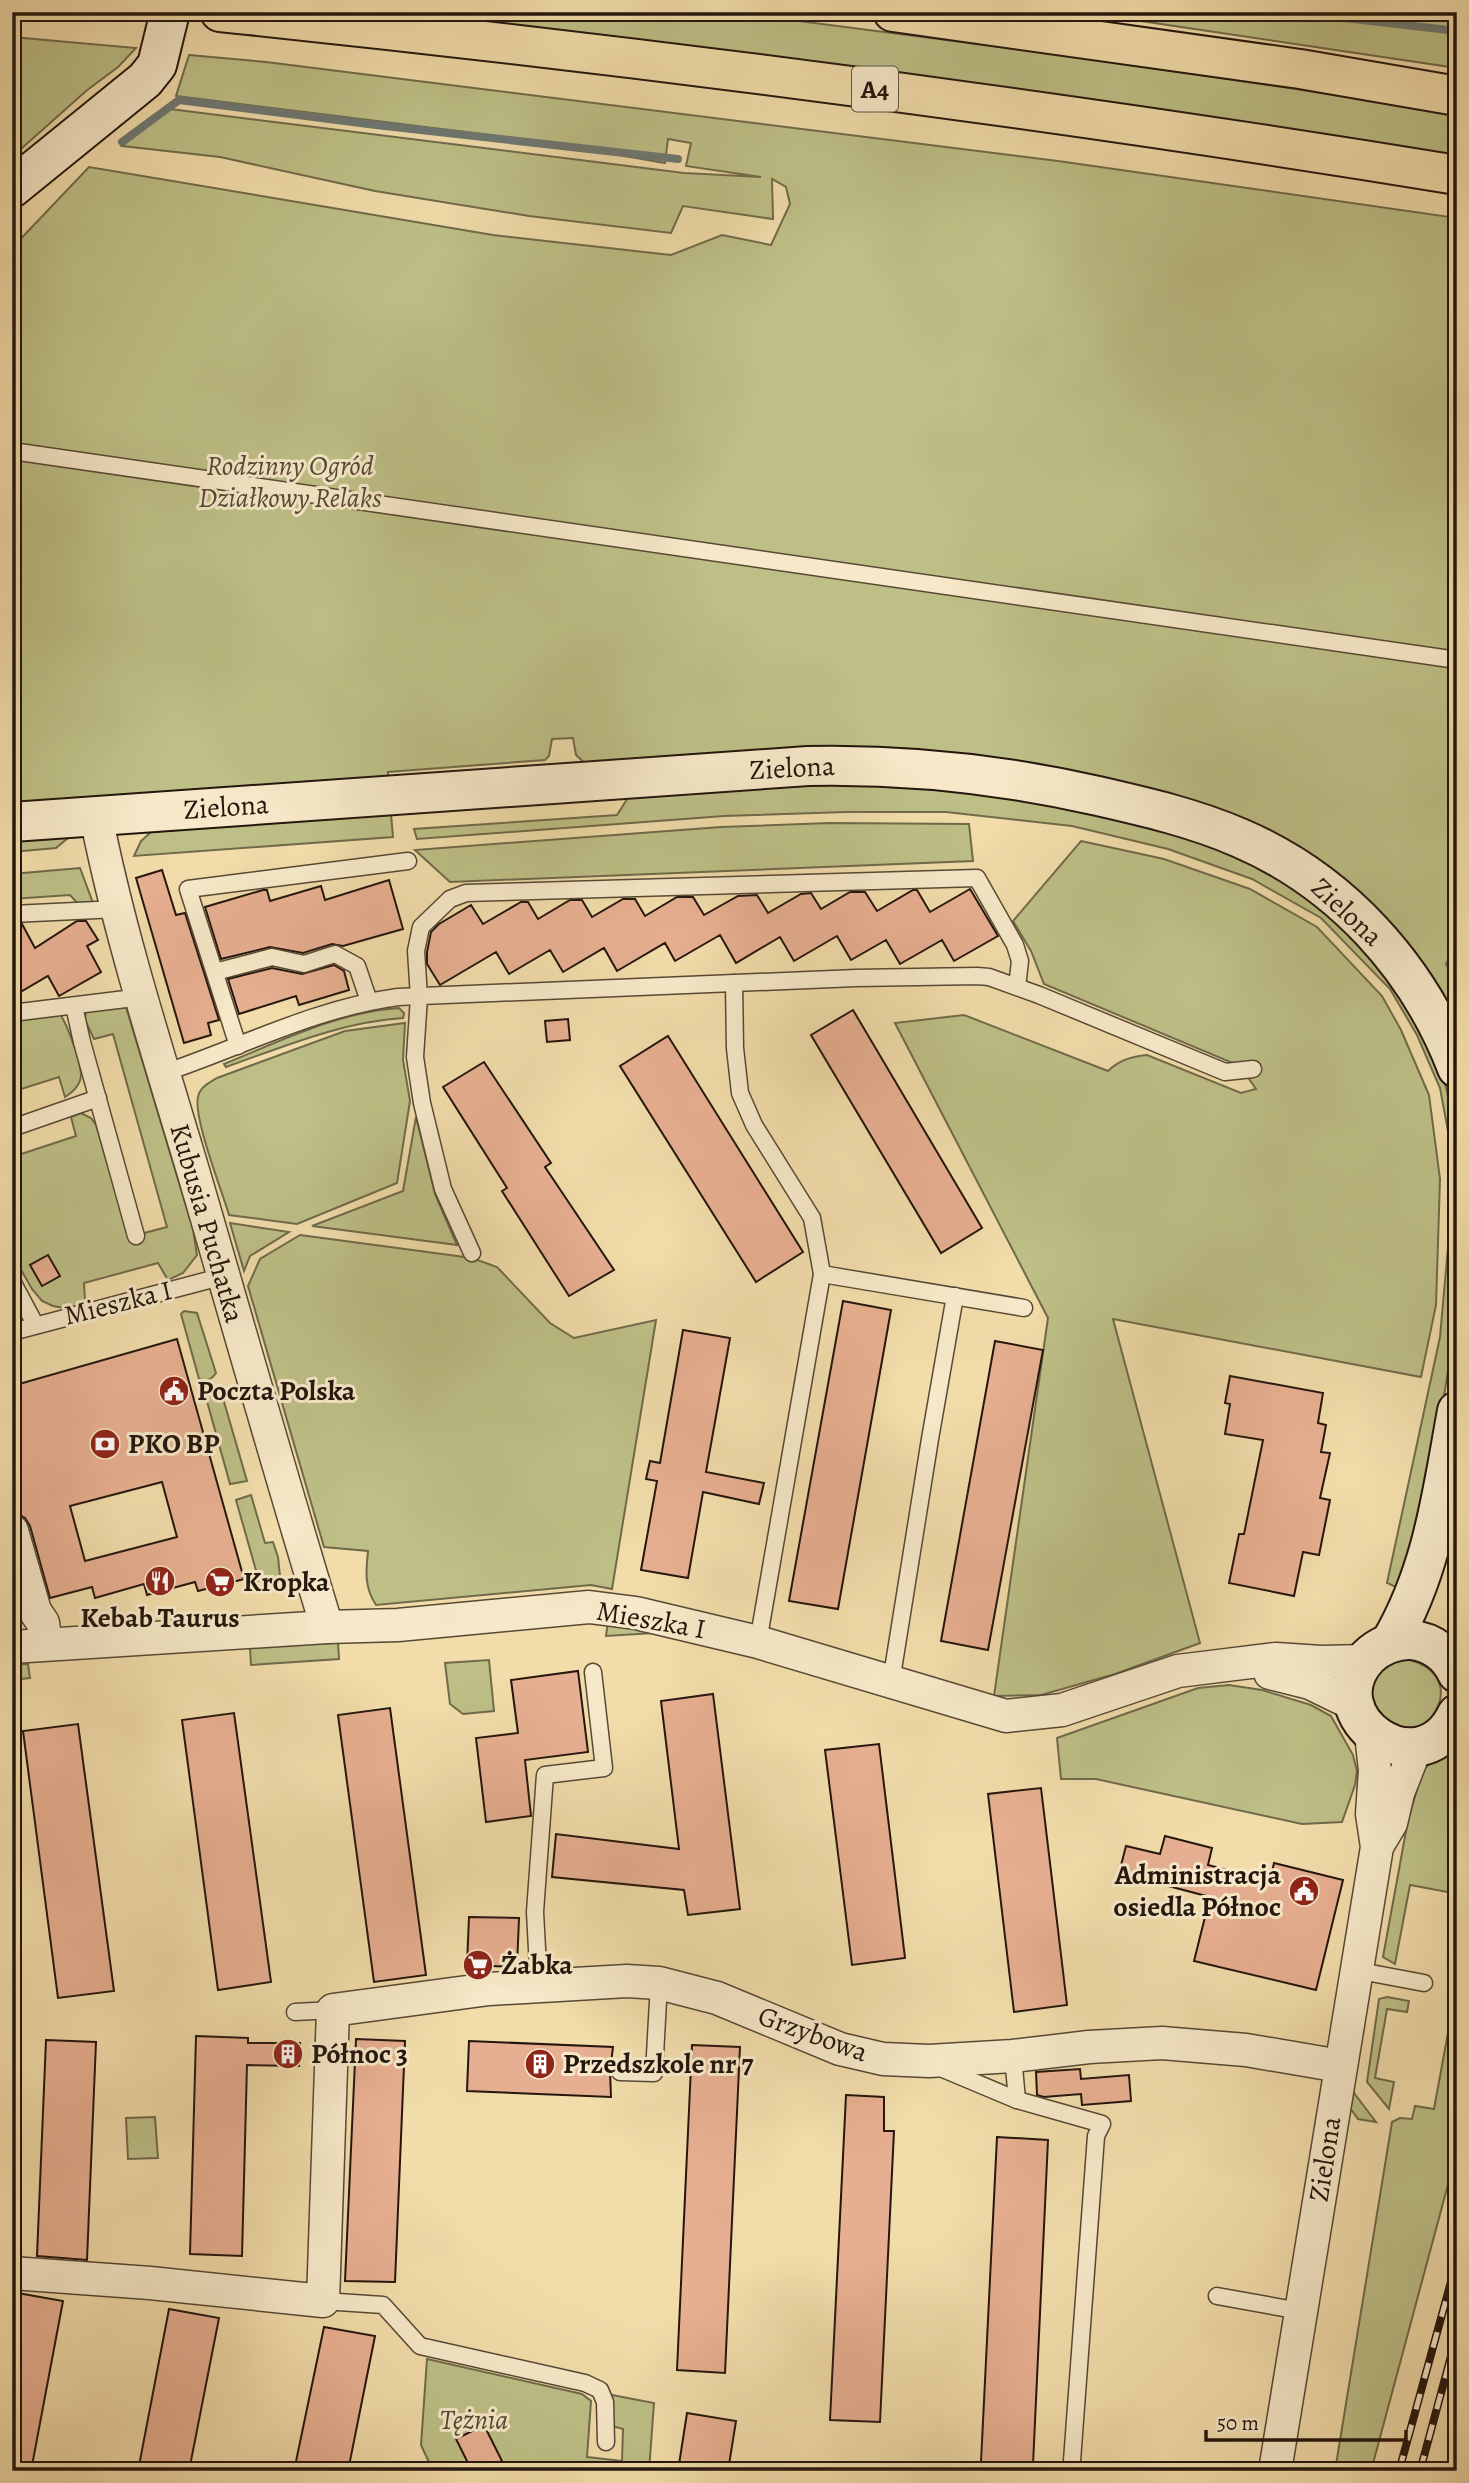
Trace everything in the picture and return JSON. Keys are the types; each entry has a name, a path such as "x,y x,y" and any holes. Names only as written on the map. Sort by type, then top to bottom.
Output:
{"highway":[{"name":"A4","path":"220,12 673,64 996,105 1205,134 1457,174"},
{"path":"893,12 1300,69 1457,96"}],"main road":[{"path":"12,188 145,80 157,65 170,12"},
{"name":"Zielona","path":"12,822 808,766 919,768 1025,780 1185,818 1239,837 1305,873 1359,918 1400,965 1425,1001 1455,1059"},
{"path":"1444,1729 1388,1744 1363,1719 1355,1682 1403,1622 1431,1549 1457,1411"},
{"path":"1431,1549 1435,1628 1448,1662"},
{"path":"1378,1652 1412,1640 1427,1644 1448,1662"}],"street":[{"name":"Kubusia Puchatka","path":"96,816 142,997 281,1478 327,1627"},
{"path":"12,1531 35,1611 43,1623 46,1644"},
{"name":"Mieszka I","path":"12,1647 398,1625 589,1607 636,1613 758,1642 1006,1716 1062,1710 1178,1671 1276,1659 1321,1662 1378,1652"},
{"name":"Mieszka I","path":"1231,1666 1266,1671 1310,1683 1363,1719"},
{"name":"Zielona","path":"1275,2471 1377,1847 1372,1814 1375,1770 1363,1719"},
{"name":"Zielona","path":"1377,1847 1391,1823 1398,1793 1444,1729"},
{"name":"Grzybowa","path":"333,2011 445,1994 627,1981 659,1983 717,1998 840,2049 883,2059 929,2061 1162,2043 1247,2050 1340,2066"},
{"path":"12,2273 150,2283 323,2301 333,2011"}],"lane":[{"path":"12,451 1457,660"},
{"path":"238,1046 188,889 408,861"},
{"path":"472,1253 443,1189 422,1103 415,1057 419,997 416,951 421,927 450,899 466,893 977,878 1016,946 1020,961 1017,987"},
{"path":"12,914 118,909"},
{"path":"215,972 272,957 304,964 335,954 357,966 369,1001"},
{"path":"164,1073 294,1023 369,1001 734,983 977,976 1017,987 1225,1072 1253,1069"},
{"path":"734,983 735,1048 740,1093 754,1125 812,1218 822,1274 758,1642"},
{"path":"12,1013 142,997"},
{"path":"74,1006 136,1236"},
{"path":"12,1128 98,1098"},
{"path":"822,1274 1024,1308"},
{"name":"Mieszka I","path":"12,1332 224,1276"},
{"path":"12,1282 35,1324"},
{"path":"891,1682 955,1296"},
{"path":"539,1986 536,1912 545,1775 604,1768 593,1672"},
{"path":"1355,1970 1424,1983"},
{"path":"620,2072 654,2073 659,1983"},
{"path":"295,2012 333,2011"},
{"path":"1013,2056 1017,2100"},
{"path":"929,2061 943,2070 1017,2100 1102,2124 1096,2136 1072,2461"},
{"path":"1217,2296 1300,2311"},
{"path":"323,2301 383,2305 420,2346 585,2383 600,2390 605,2402 606,2442"}],"green space":[{"path":"363,12 729,12 1048,53 1457,115 1457,157"},
{"path":"1080,12 1457,12 1457,68"},
{"path":"12,37 136,48 118,67 86,91 12,157"},
{"name":"Rodzinny Ogród Działkowy Relaks","path":"189,55 266,62 1058,161 1457,218 1457,1024 1388,925 1100,778 1004,759 884,748 589,767 576,755 573,738 552,739 549,756 545,760 388,772 388,780 12,809 12,248 89,167 493,235 671,255 722,235 771,245 790,204 786,187 772,179 773,219 683,206 671,233 529,216 375,191 220,157 122,146 170,109 684,173 761,177 686,166 691,143 668,139 665,163 538,141 176,96"},
{"path":"869,782 931,784 1126,816 1254,856 1337,911 1421,1025 1445,1084 1457,1132 1457,1313 1439,1428 1405,1591 1387,1583 1440,1337 1455,1169 1440,1088 1417,1035 1390,989 1321,918 1252,879 1168,849 1072,826 946,812 724,816 417,839 414,829 617,815 631,793"},
{"path":"391,814 393,837 134,856 141,841 151,832"},
{"path":"830,823 969,824 973,861 450,882 415,850 721,827"},
{"path":"60,835 68,838 56,848 12,852 12,837"},
{"path":"1081,841 1164,859 1250,889 1317,927 1382,996 1401,1030 1429,1095 1440,1179 1436,1305 1421,1377 1113,1319 1200,1643 1115,1674 1041,1695 994,1696 1048,1318 895,1023 964,1015 1108,1071 1116,1064 1147,1055 1241,1093 1256,1089 1240,1066 1044,984 1031,951 1013,921"},
{"path":"80,868 93,903 79,905 70,895 12,899 12,874"},
{"path":"126,1007 193,1229 197,1255 183,1273 168,1280 158,1263 84,1283 85,1300 76,1306 53,1306 42,1301 32,1289 12,1254 12,1157 76,1136 71,1117 81,1113 91,1118 96,1125 129,1237 167,1227 113,1034 94,1039 85,1020 86,1009"},
{"path":"399,1008 404,1013 403,1018 335,1030 226,1067 224,1064 332,1021"},
{"path":"60,1014 78,1060 81,1078 78,1085 65,1097 59,1077 12,1092 12,1019"},
{"path":"405,1023 403,1060 410,1101 397,1183 297,1224 229,1215 200,1120 198,1097 203,1088 217,1078 345,1031"},
{"path":"416,1117 435,1194 457,1245 312,1226 403,1191"},
{"path":"230,1223 289,1232 250,1256 244,1271"},
{"path":"300,1235 472,1258 497,1267 550,1323 574,1338 656,1320 612,1589 591,1585 376,1605 366,1572 368,1551 324,1547 248,1286 260,1259"},
{"path":"184,1311 197,1313 216,1373 209,1379 199,1379 181,1314"},
{"path":"220,1388 247,1481 230,1484 205,1394"},
{"path":"1457,1488 1457,1587 1448,1587 1449,1556"},
{"path":"251,1495 265,1543 273,1542 280,1576 259,1581 236,1500"},
{"path":"608,1622 671,1632 606,1636"},
{"path":"338,1642 339,1659 251,1665 250,1647"},
{"path":"1398,1659 1410,1660 1429,1669 1440,1684 1441,1694 1439,1704 1428,1723 1405,1732 1375,1716 1371,1688 1380,1671"},
{"path":"489,1660 494,1711 463,1714 450,1704 445,1663"},
{"path":"28,1664 30,1678 12,1680 12,1665"},
{"path":"1229,1685 1262,1690 1311,1705 1331,1716 1353,1755 1357,1771 1342,1822 1302,1824 1096,1779 1061,1779 1057,1738 1198,1688"},
{"path":"1457,1752 1457,1897 1453,1897 1453,1893 1410,1885 1395,1964 1383,1957 1408,1820 1425,1768 1437,1758"},
{"path":"1457,1984 1457,2151 1371,2471 1335,2471 1392,2122 1400,2118 1412,2119 1415,2106 1434,2109"},
{"path":"1387,1997 1409,2001 1407,2012 1387,2009 1375,2078 1394,2082 1389,2109 1367,2082 1379,1999"},
{"path":"1351,2089 1376,2122 1358,2119 1348,2105"},
{"path":"155,2117 158,2158 128,2159 126,2118"},
{"name":"Tężnia","path":"427,2359 582,2394 591,2401 587,2457 622,2461 623,2429 612,2426 612,2395 654,2403 649,2471 433,2471 421,2445"}],"building":[{"path":"162,870 176,915 185,913 219,1020 208,1023 211,1035 184,1043 136,878"},
{"path":"389,880 403,929 343,946 332,944 303,953 270,947 221,959 205,907 263,890 267,890 270,901 321,886 325,900"},
{"path":"970,889 998,936 954,961 942,940 900,964 886,940 851,960 837,936 794,961 780,937 736,963 720,935 675,961 665,943 617,971 604,948 563,972 550,950 509,974 496,952 440,985 427,964 431,932 439,924 471,905 483,924 521,902 528,902 538,919 570,900 582,900 592,917 623,899 635,899 645,916 677,897 693,897 704,915 738,896 757,895 768,913 801,894 811,893 821,909 850,892 865,892 877,911 917,890 930,912"},
{"path":"77,921 86,921 98,940 87,946 101,972 59,996 48,976 12,997 12,924 22,924 35,948"},
{"path":"334,965 344,971 349,990 299,1005 296,996 239,1014 228,979 272,968 302,974"},
{"path":"853,1010 982,1228 941,1253 811,1035"},
{"path":"568,1019 570,1040 547,1042 545,1021"},
{"path":"668,1036 803,1252 756,1282 620,1066"},
{"path":"484,1062 551,1163 545,1167 614,1270 569,1296 502,1191 507,1188 443,1087"},
{"path":"48,1255 60,1276 42,1286 30,1265"},
{"path":"843,1301 891,1310 838,1609 789,1601"},
{"path":"683,1330 730,1338 706,1472 764,1483 759,1504 703,1492 688,1578 641,1570 657,1481 646,1479 650,1461 660,1463"},
{"path":"177,1339 244,1579 198,1591 195,1582 147,1595 144,1584 95,1598 92,1587 50,1598 30,1526 25,1518 18,1514 12,1495 12,1386","holes":["162,1482 177,1537 85,1561 70,1506"]},
{"path":"995,1341 1043,1350 988,1650 941,1641"},
{"path":"1230,1376 1323,1393 1318,1423 1326,1425 1321,1452 1330,1453 1320,1498 1330,1500 1319,1555 1303,1552 1294,1596 1229,1583 1239,1534 1244,1534 1263,1440 1225,1434 1230,1404 1225,1403"},
{"path":"578,1671 588,1752 525,1760 531,1816 486,1822 476,1738 518,1733 511,1680"},
{"path":"713,1694 740,1909 688,1915 684,1890 552,1877 556,1834 679,1849 661,1701"},
{"path":"390,1708 426,1975 374,1982 338,1715"},
{"path":"234,1713 271,1982 218,1990 182,1720"},
{"path":"78,1724 114,1991 58,1998 23,1731"},
{"path":"879,1744 905,1958 852,1965 825,1750"},
{"path":"1041,1788 1067,2005 1014,2012 988,1794"},
{"path":"1165,1836 1212,1848 1208,1865 1270,1881 1274,1863 1343,1880 1316,1990 1194,1961 1210,1897 1119,1873 1126,1846 1160,1854"},
{"path":"469,1917 519,1918 517,1967 467,1965"},
{"path":"196,2036 248,2038 248,2043 300,2043 299,2066 247,2065 242,2256 190,2254"},
{"path":"356,2039 405,2041 395,2282 345,2281"},
{"path":"46,2040 96,2042 87,2260 37,2256"},
{"name":"Przedszkole nr 7","path":"469,2041 613,2047 611,2097 467,2091"},
{"path":"692,2045 740,2047 725,2373 677,2370"},
{"path":"1080,2069 1081,2079 1129,2075 1131,2101 1082,2105 1081,2094 1044,2097 1037,2095 1036,2072"},
{"path":"846,2095 884,2097 884,2131 894,2131 880,2422 830,2420"},
{"path":"997,2137 1048,2140 1033,2465 981,2462"},
{"path":"12,2292 63,2301 31,2471 12,2471"},
{"path":"169,2309 219,2318 189,2471 138,2471"},
{"path":"324,2327 375,2336 348,2471 294,2471"},
{"path":"687,2413 736,2421 728,2471 678,2471"},
{"path":"484,2425 502,2461 482,2471 472,2471 456,2439"}],"waterway":[{"path":"1293,12 1457,31"},
{"path":"122,142 179,100 678,159"},
{"path":"1449,964 1457,974"}],"railway":[{"path":"1399,2471 1457,2260"},
{"path":"1420,2471 1457,2334"}],"place":[{"name":"Poczta Polska","path":"174,1391"},
{"name":"PKO BP","path":"105,1444"},
{"name":"Kebab Taurus","path":"160,1581"},
{"name":"Kropka","path":"220,1582"},
{"name":"Administracja osiedla Północ","path":"1304,1891"},
{"name":"Żabka","path":"478,1965"},
{"name":"Północ 3","path":"288,2054"},
{"name":"Przedszkole nr 7","path":"540,2064"}]}
